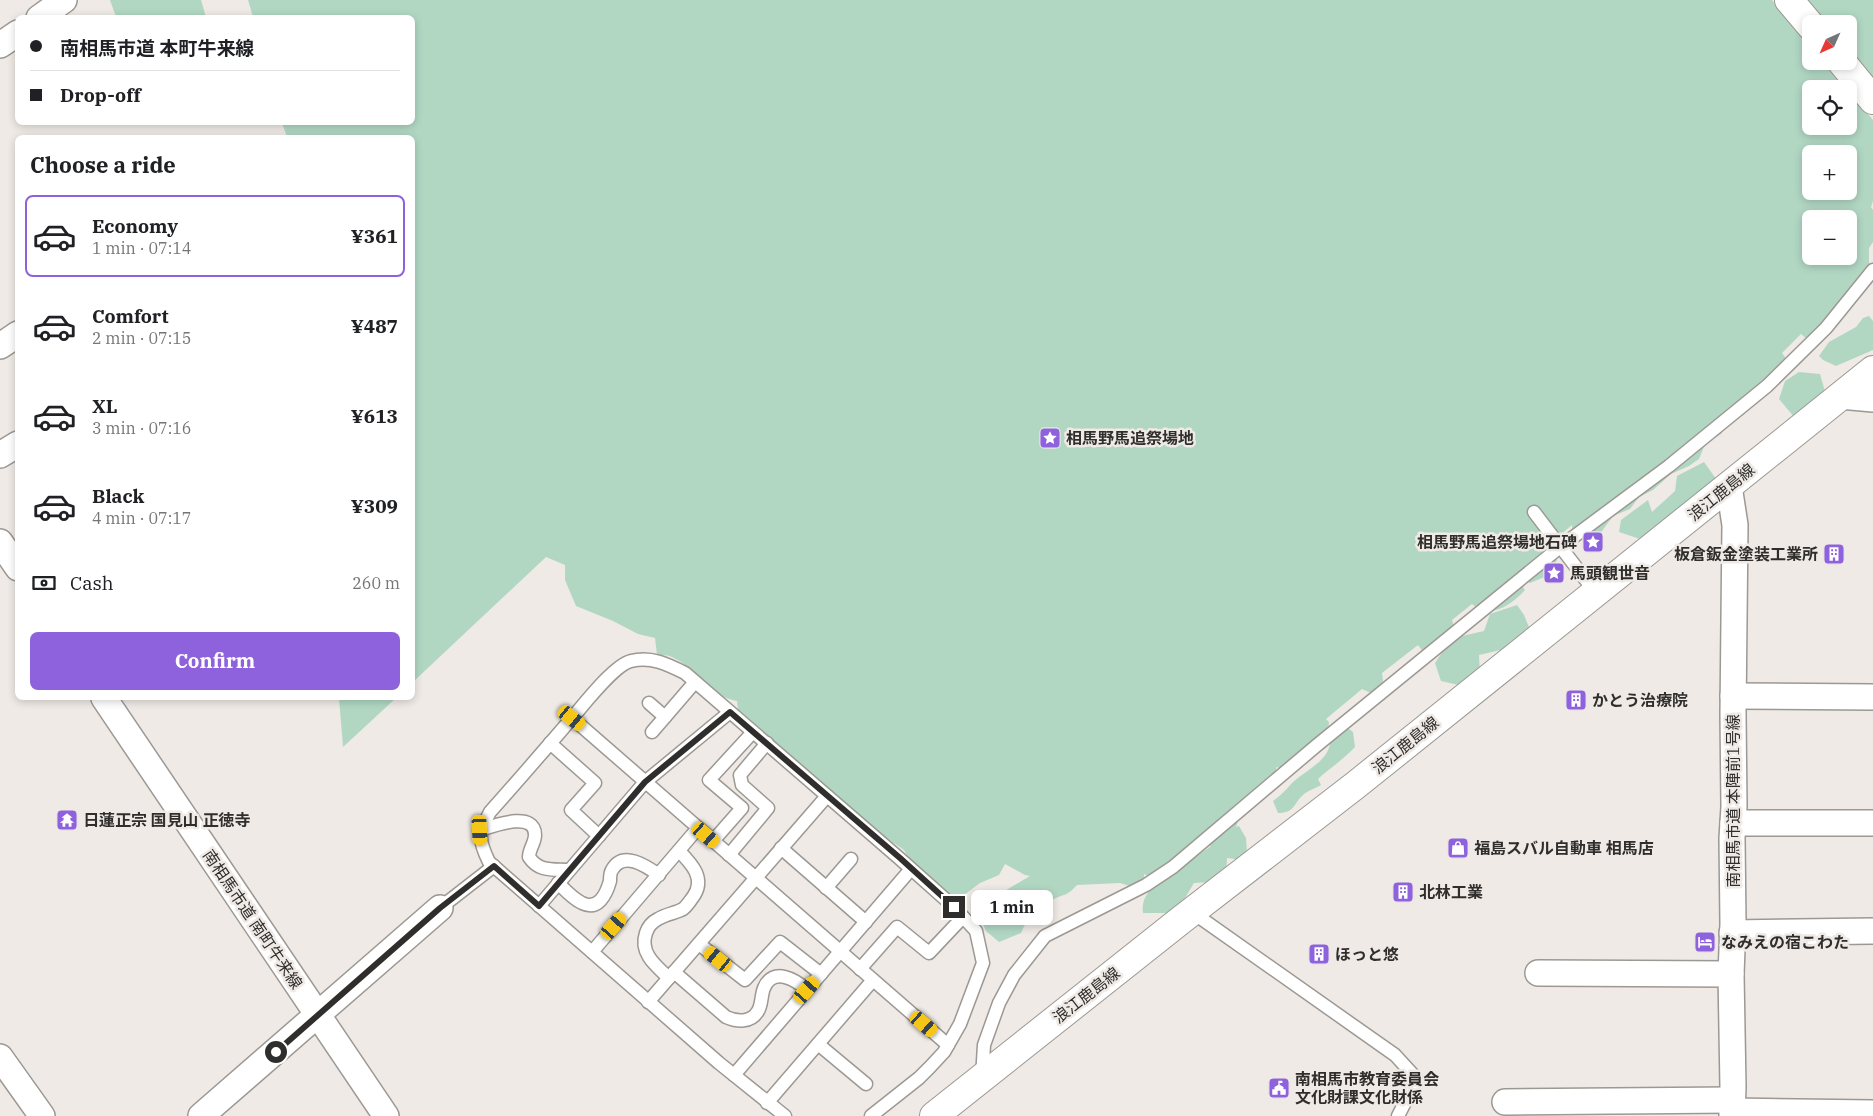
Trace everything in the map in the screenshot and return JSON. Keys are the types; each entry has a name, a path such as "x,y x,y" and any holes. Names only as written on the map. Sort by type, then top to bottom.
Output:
{"main road":[{"path":"1789,0 1802,15"},
{"path":"1848,70 1873,100"},
{"name":"浪江鹿島線","path":"934,1116 1356,784 1873,370"}],"street":[{"path":"43,15 64,0"},
{"path":"0,45 15,34"},
{"path":"0,346 15,336"},
{"path":"1840,396 1873,399"},
{"path":"0,455 15,446"},
{"name":"南相馬市道 本陣前1号線","path":"1728,486 1735,526 1732,933 1730,974 1732,1109"},
{"path":"0,542 15,564"},
{"path":"1734,696 1873,697"},
{"name":"南相馬市道 南町牛来線","path":"105,700 386,1116"},
{"path":"1733,823 1873,823"},
{"path":"201,1116 319,1016 440,908"},
{"path":"1732,933 1873,931"},
{"path":"1538,973 1730,974"},
{"path":"0,1057 42,1116"},
{"path":"1505,1102 1873,1113"}],"lane":[{"path":"982,1077 984,1045 999,1003 1014,975 1045,936 1146,886 1173,867 1309,752 1560,547 1668,466 1767,386 1826,328 1873,270"},
{"path":"1534,512 1595,592"},
{"path":"785,1116 767,1103 648,1002 489,862 482,847 480,830 490,812 618,668 629,661 649,659 665,663 685,673 911,869 976,931 983,963 960,1024 944,1052 918,1078 871,1116"},
{"path":"652,732 694,682"},
{"path":"649,703 665,717"},
{"path":"539,906 645,782 730,712"},
{"path":"572,718 948,1045"},
{"path":"713,841 742,808 709,780 753,732"},
{"path":"550,743 594,783 571,810 599,836"},
{"path":"728,855 768,808 742,785 740,775 767,743"},
{"path":"648,1002 827,796"},
{"path":"480,830 514,820 524,822 534,830 534,843 529,850 528,858 533,864 538,868 569,870"},
{"path":"592,952 698,828"},
{"path":"782,848 866,922"},
{"path":"679,851 696,871 699,881 697,892 685,908 655,920 647,929 643,940 645,951 653,964 734,1021 744,1021 758,1011 765,986 770,980 786,976 796,980 807,990"},
{"path":"826,888 851,859"},
{"path":"558,883 580,903 589,906 598,904 604,897 612,870 619,864 630,860 646,865 659,875"},
{"path":"440,908 494,866"},
{"path":"734,1075 911,869"},
{"path":"1192,912 1395,1054 1417,1079 1398,1116"},
{"path":"860,969 897,927 929,953 963,917"},
{"path":"698,944 746,980 780,942 821,974"},
{"path":"767,1103 873,980"},
{"path":"818,1044 866,1084"}],"green space":[{"path":"110,0 201,0 205,15 115,15"},
{"name":"相馬野馬追祭場地","path":"248,0 1772,0 1802,36 1802,70 1831,70 1840,80 1802,80 1802,135 1857,135 1857,101 1873,120 1873,201 1871,207 1873,210 1873,242 1869,248 1869,267 1837,308 1807,339 1801,334 1782,353 1785,357 1778,380 1757,404 1740,399 1724,413 1727,423 1721,434 1705,444 1699,459 1671,474 1653,490 1639,497 1630,509 1613,516 1599,535 1588,538 1572,529 1572,525 1547,546 1557,560 1547,576 1530,583 1516,577 1525,590 1507,605 1493,611 1486,611 1472,604 1452,620 1457,638 1484,631 1490,614 1517,605 1524,615 1531,632 1505,649 1479,655 1480,674 1463,686 1441,681 1435,663 1443,651 1424,653 1418,645 1382,673 1383,681 1378,690 1371,693 1362,689 1326,719 1329,722 1328,731 1296,772 1276,767 1280,785 1267,796 1248,794 1236,827 1239,826 1246,838 1247,853 1242,860 1227,858 1226,877 1214,882 1194,883 1176,913 1143,913 1143,903 1147,895 1160,882 1144,874 1144,882 1130,886 1120,883 1077,885 1068,893 1038,909 1026,922 1021,933 999,942 986,931 981,920 990,905 1003,892 1030,876 1005,864 999,875 980,883 956,901 927,890 904,850 884,836 738,710 737,701 719,694 681,662 670,656 657,655 655,638 638,634 613,621 576,606 565,580 565,565 546,557 415,680 415,135 286,135 283,125 415,125 415,15 252,15","holes":["1196,840 1211,846 1193,859"]},
{"path":"1781,0 1873,0 1873,108 1854,70 1858,70 1858,15 1802,15 1802,17"},
{"path":"1869,316 1873,321 1873,350 1836,366 1819,356 1829,342 1856,327 1863,318"},
{"path":"1799,372 1820,374 1826,395 1795,418 1779,399 1785,381"},
{"path":"1704,462 1719,483 1649,542 1619,532 1621,520 1648,500 1652,512 1675,491 1677,476"},
{"path":"339,700 394,700 343,747"},
{"path":"1340,722 1353,732 1355,747 1318,779 1321,785 1300,798 1291,810 1278,813 1273,801 1323,758 1330,746 1333,730"}],"place":[{"name":"相馬野馬追祭場地","path":"1050,438"},
{"name":"相馬野馬追祭場地石碑","path":"1593,542"},
{"name":"板倉鈑金塗装工業所","path":"1834,554"},
{"name":"馬頭観世音","path":"1554,573"},
{"name":"かとう治療院","path":"1576,700"},
{"name":"日蓮正宗 国見山 正徳寺","path":"67,820"},
{"name":"福島スバル自動車 相馬店","path":"1458,848"},
{"name":"北林工業","path":"1403,892"},
{"name":"なみえの宿こわた","path":"1705,942"},
{"name":"ほっと悠","path":"1319,954"},
{"name":"南相馬市教育委員会 文化財課文化財係","path":"1279,1088"}],"route":[{"path":"276,1052 440,908 494,866 539,906 645,782 730,712 900,858 954,907"}]}
